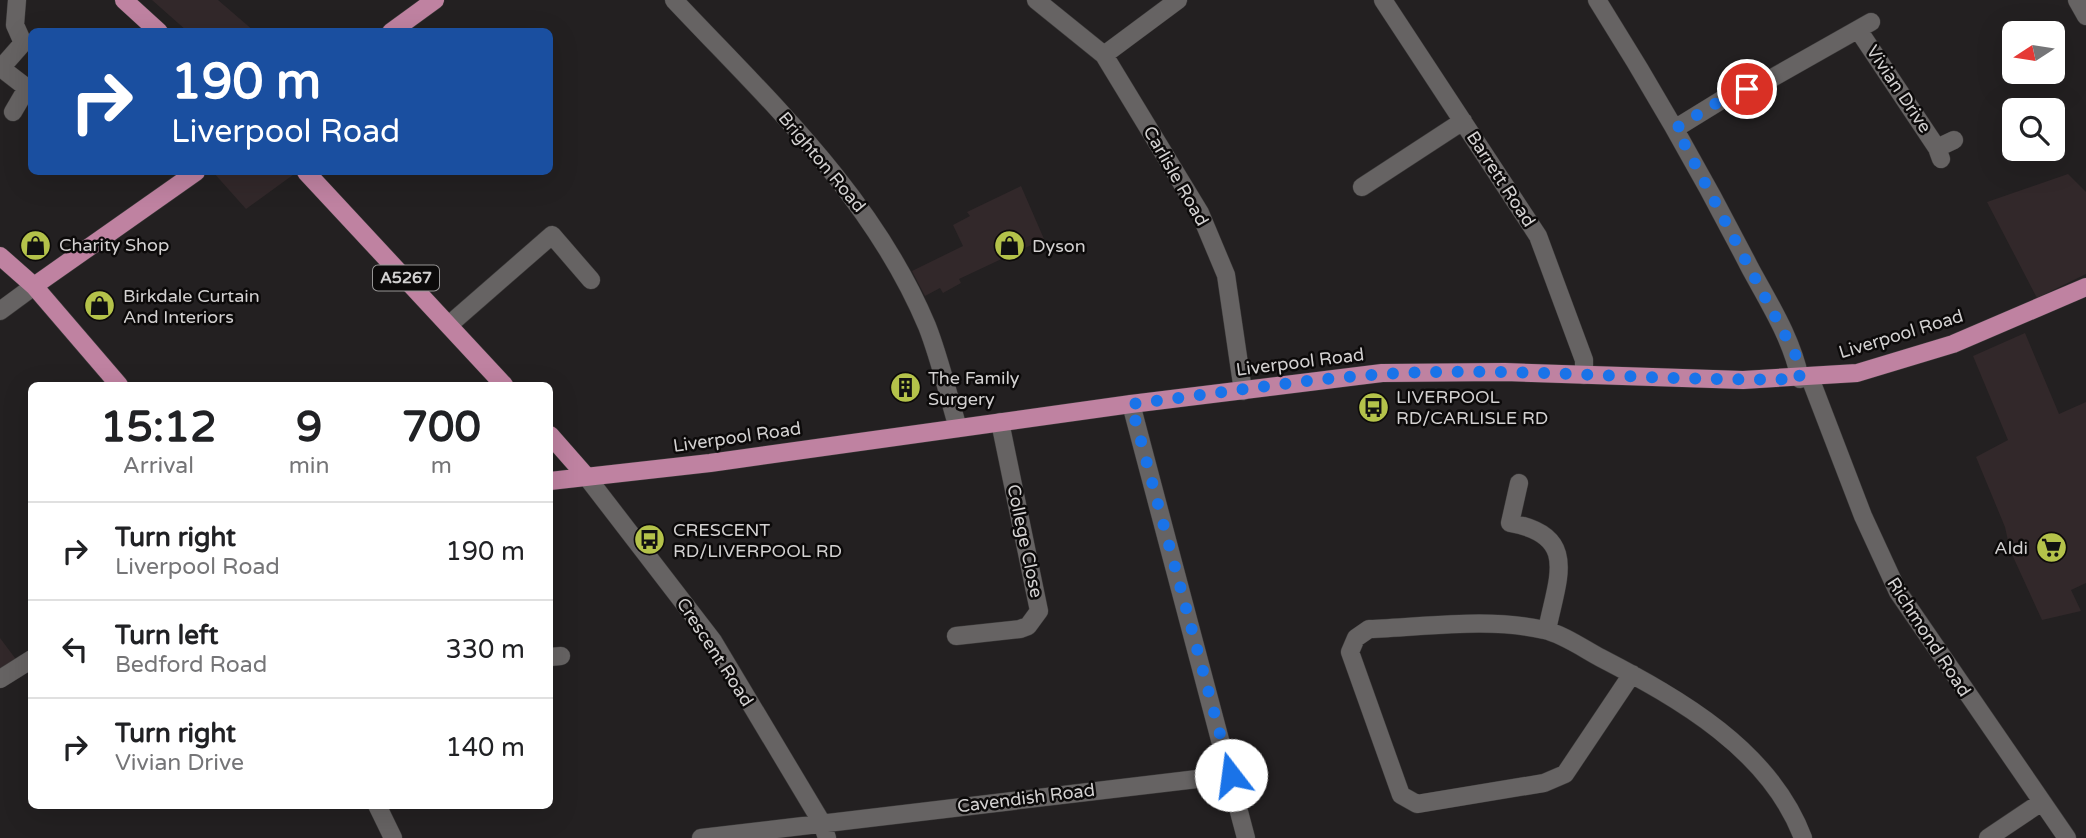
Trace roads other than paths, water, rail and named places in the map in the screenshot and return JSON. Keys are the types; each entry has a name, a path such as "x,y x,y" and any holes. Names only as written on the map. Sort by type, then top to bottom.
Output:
{"main road":[{"path":"124,0 155,28"},
{"path":"396,28 435,0"},
{"path":"34,286 192,175"},
{"name":"A5267","path":"309,175 501,382"},
{"path":"0,256 34,286 116,382"},
{"name":"Liverpool Road","path":"553,481 710,463 1131,404 1382,373 1743,380 1857,373 1952,344 2086,286"},
{"path":"553,438 586,476"}],"street":[{"path":"17,0 15,25 27,46 1,68 28,84"},
{"name":"Brighton Road","path":"674,0 806,138 865,213 927,327 958,428"},
{"name":"Carlisle Road","path":"1036,0 1104,55 1200,212 1226,275 1242,391"},
{"path":"1104,55 1178,0"},
{"name":"Barrett Road","path":"1382,0 1538,236 1584,360 1584,375"},
{"name":"Richmond Road","path":"1598,0 1676,128 1796,356 1898,592 2040,803 2067,838"},
{"path":"2077,0 2086,16"},
{"name":"Vivian Drive","path":"1676,128 1728,96 1765,82 1865,26 1944,149"},
{"path":"13,112 28,87"},
{"path":"1363,187 1463,121"},
{"path":"450,324 552,235 591,280"},
{"path":"0,311 34,286"},
{"path":"1131,404 1246,838"},
{"name":"College Close","path":"956,636 1020,629 1028,626 1039,611 1000,422"},
{"name":"Crescent Road","path":"586,476 713,641 824,830"},
{"path":"1519,483 1510,523 1531,527 1547,536 1557,548 1561,561 1547,630"},
{"path":"1632,674 1565,774 1544,783 1417,804 1401,795 1350,652 1356,638 1369,629 1502,624 1547,630 1632,674 1702,715 1763,773 1796,820 1803,838"},
{"path":"0,679 28,662"},
{"name":"Cavendish Road","path":"701,838 824,830 1231,775"},
{"path":"1988,838 2040,803"},
{"path":"379,809 393,838"}],"place":[{"name":"Charity Shop","path":"36,245"},
{"name":"Dyson","path":"1009,246"},
{"name":"Birkdale Curtain And Interiors","path":"100,306"},
{"name":"The Family Surgery","path":"905,388"},
{"name":"LIVERPOOL RD/CARLISLE RD","path":"1373,407"},
{"name":"CRESCENT RD/LIVERPOOL RD","path":"650,540"},
{"name":"Aldi","path":"2051,548"}]}
